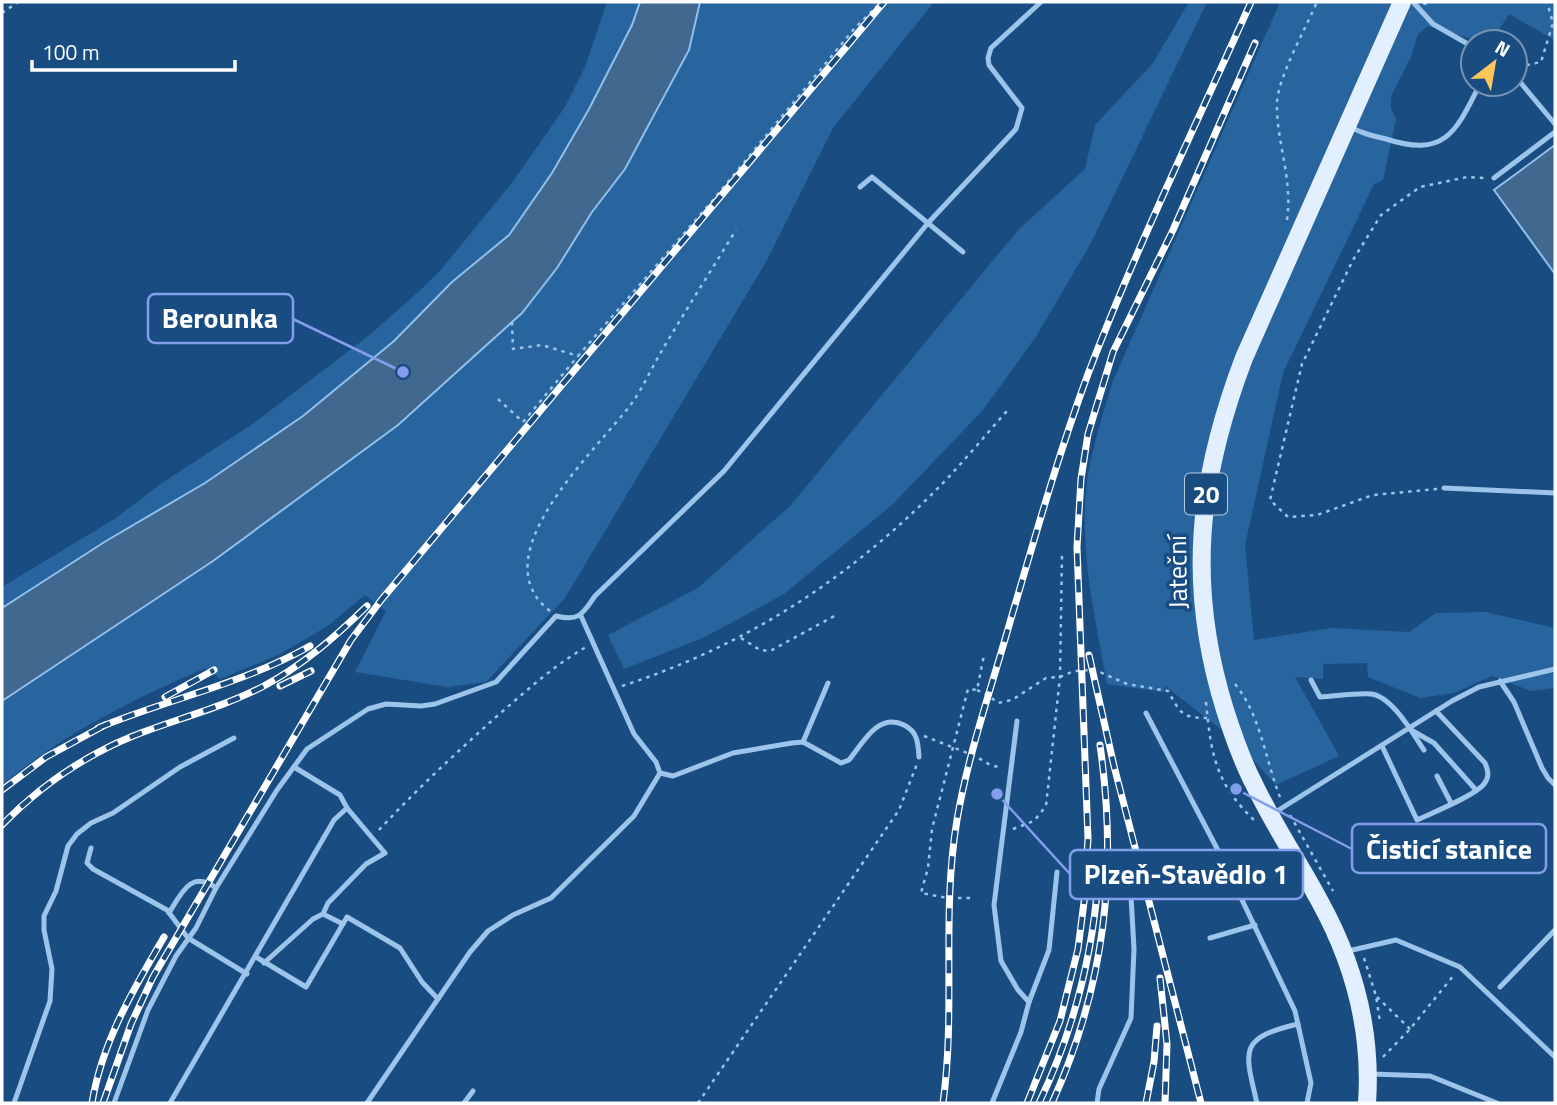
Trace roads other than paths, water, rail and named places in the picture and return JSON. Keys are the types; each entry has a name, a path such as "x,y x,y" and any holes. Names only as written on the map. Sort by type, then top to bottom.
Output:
{"main road":[{"name":"Jateční","path":"1367,1103 1376,1074 1354,978 1353,950 1320,901 1270,814 1253,783 1235,740 1219,691 1206,634 1201,566 1205,502 1211,466 1229,398 1402,2"}],"lane":[{"path":"114,1103 148,1010 176,956 277,790 307,749 368,709 386,704 435,704 496,682 556,616 568,619 581,616 595,596 724,471 928,223 1016,129 1022,108 993,72 988,58 991,48 1041,2"},
{"path":"1413,2 1433,24 1459,39"},
{"path":"1529,93 1555,124"},
{"path":"1347,125 1406,146 1436,144 1459,125 1473,98"},
{"path":"1494,178 1555,132"},
{"path":"860,187 872,177 963,252"},
{"path":"1444,488 1555,493"},
{"path":"368,1103 470,952 488,931 513,915 551,898 625,826 660,773 656,762 634,734 581,616"},
{"path":"1270,814 1479,687 1555,669"},
{"path":"1311,680 1320,697 1371,694 1380,696 1390,703 1424,750"},
{"path":"1500,681 1514,702 1542,768 1555,785"},
{"path":"803,742 828,683"},
{"path":"1382,746 1417,820 1476,790 1487,780 1488,768 1471,746 1436,711"},
{"path":"1146,713 1177,769 1287,991 1298,1024 1311,1083 1307,1103"},
{"path":"660,773 673,776 733,753 803,742 842,763 849,760 881,723 892,720 914,732 918,739 919,758"},
{"path":"1017,721 994,905 1001,961 1018,990 1029,1002"},
{"path":"1408,729 1434,743 1476,790"},
{"path":"14,1103 50,1001 52,970 44,916 56,891 68,846 77,834 91,823 113,813 180,767 234,738"},
{"path":"264,962 313,919 323,914 328,903 366,864 385,853 347,808 340,795 294,767"},
{"path":"1437,776 1451,803"},
{"path":"170,1103 334,820 347,808"},
{"path":"91,848 87,863 93,869 169,913 188,938 247,974"},
{"path":"992,1103 1021,1032 1029,1002 1049,950 1056,872"},
{"path":"1097,1103 1100,1089 1131,1018 1134,949 1130,878"},
{"path":"169,913 187,885 197,881 208,882 216,888"},
{"path":"323,914 343,924"},
{"path":"256,957 306,987 347,917 400,948 422,982 438,999"},
{"path":"1210,938 1255,925"},
{"path":"1500,988 1555,930"},
{"path":"1353,950 1396,940 1461,967 1555,1057"},
{"path":"1257,1103 1249,1053 1255,1040 1270,1031 1298,1024"},
{"path":"1376,1074 1430,1076 1496,1103"},
{"path":"464,1103 473,1091"}],"railway":[{"path":"103,1103 131,1024 153,977 351,640 382,599 884,2"},
{"path":"943,1103 947,1068 952,855 967,772 980,724 1046,501 1088,374 1146,233 1251,2"},
{"path":"1027,1103 1060,1021 1078,949 1084,902 1088,839 1077,547 1081,479 1088,434 1113,352 1173,230 1255,43"},
{"path":"2,825 47,785 97,753 133,736 231,701 277,679 318,650 367,606"},
{"path":"98,728 258,671 310,646"},
{"path":"1089,655 1114,766 1201,1103"},
{"path":"165,697 214,670"},
{"path":"280,686 311,671"},
{"path":"2,790 46,757 105,725"},
{"path":"1052,1103 1084,1015 1103,927 1108,838 1100,745"},
{"path":"1039,1103 1051,1077 1079,996 1091,939 1098,882"},
{"path":"92,1103 103,1059 120,1017 164,937"},
{"path":"1160,978 1167,1044 1165,1103"},
{"path":"1146,1103 1154,1062 1157,1026"}],"place":[{"name":"Berounka","path":"403,372"},
{"name":"Čisticí stanice","path":"1236,789"},
{"name":"Plzeň-Stavědlo 1","path":"997,794"}]}
